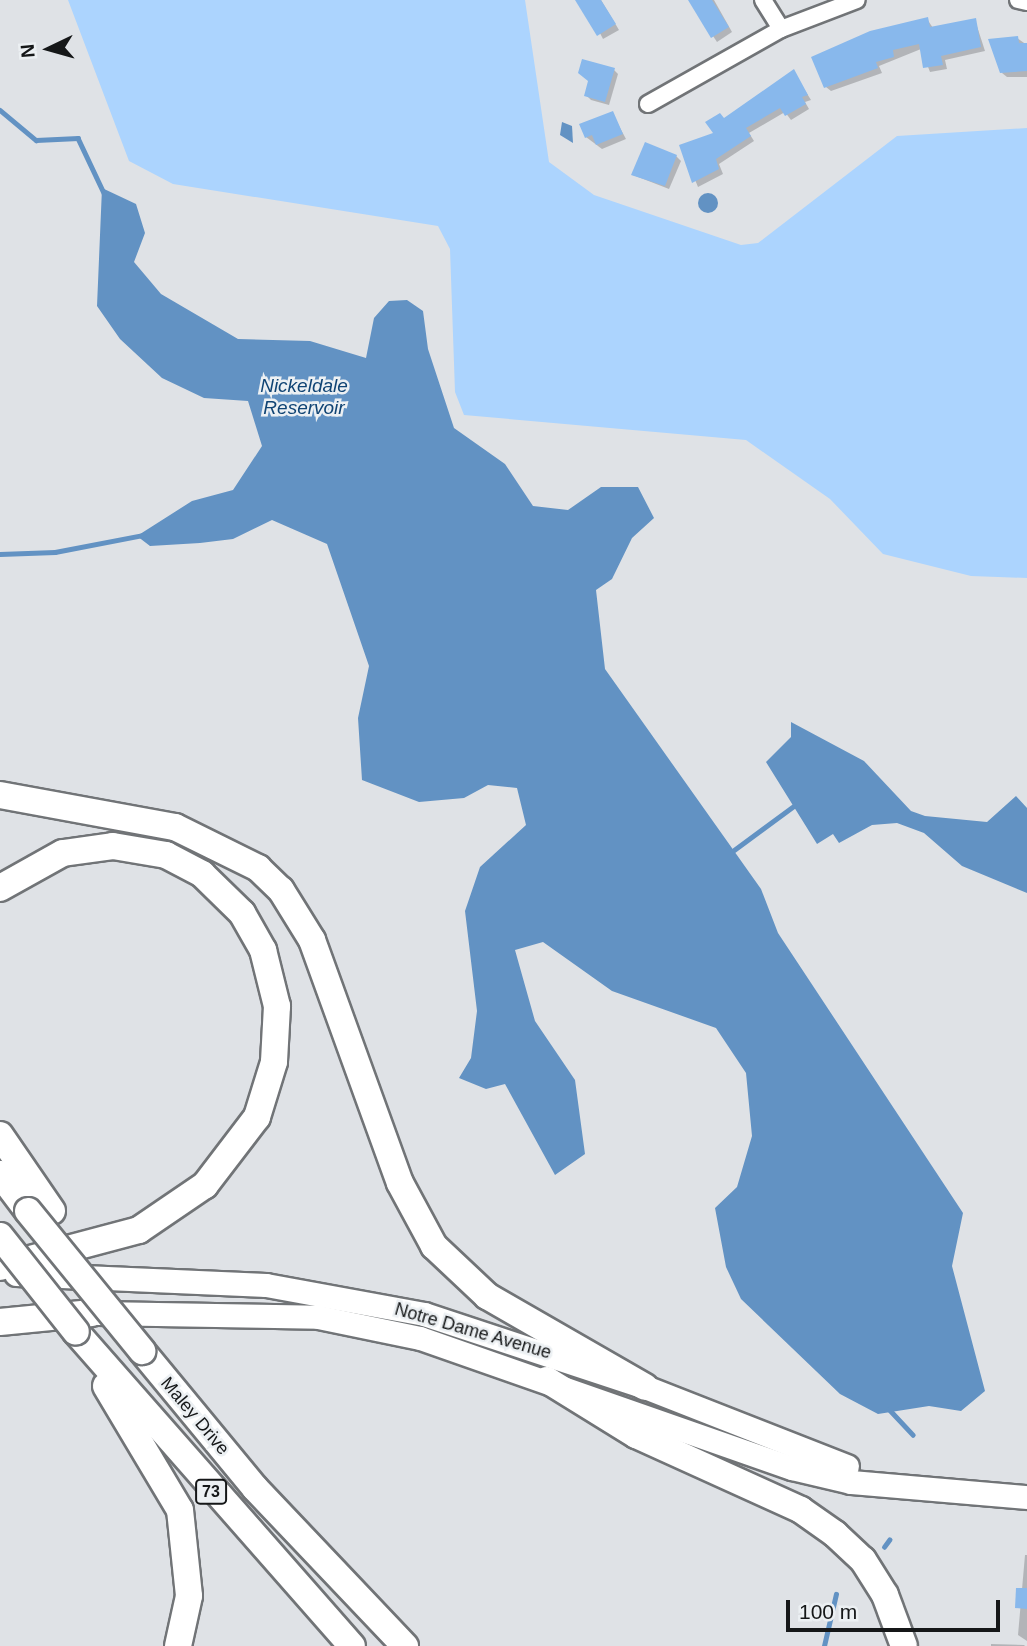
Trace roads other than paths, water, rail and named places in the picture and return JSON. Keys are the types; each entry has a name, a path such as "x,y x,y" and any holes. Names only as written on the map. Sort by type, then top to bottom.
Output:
{"highway":[{"path":"0,795 175,827 258,868 281,890 312,940 400,1183 434,1246 487,1296 645,1387"},
{"path":"0,888 63,853 113,846 166,855 208,879 242,913 263,950 277,1006 274,1062 257,1117 205,1185 139,1230 0,1267"},
{"path":"0,1135 40,1211"},
{"name":"Maley Drive","path":"0,1174 40,1211 89,1314 352,1646"},
{"name":"Maley Drive","path":"0,1236 89,1314 142,1351 255,1488 405,1646"},
{"path":"0,1322 89,1314 180,1510 189,1596 178,1646"},
{"path":"547,1380 636,1435 801,1510 835,1534 863,1560 885,1595 904,1646"}],"main road":[{"name":"Notre Dame Avenue","path":"0,1274 212,1281 318,1293 492,1333 645,1387 811,1456 924,1490"},
{"name":"Notre Dame Avenue","path":"0,1312 318,1317 420,1338 547,1380 780,1464 851,1482 1027,1497"}],"street":[{"path":"764,0 781,29"},
{"path":"648,104 781,29 857,0"},
{"path":"1018,0 1027,2"}],"water":[{"path":"562,122 572,126 573,143 560,135"},
{"name":"Nickeldale Reservoir","path":"102,188 136,204 145,233 134,262 161,294 238,339 310,341 366,358 374,318 389,301 407,300 423,311 428,349 454,428 505,464 533,506 568,510 601,487 638,487 654,518 632,538 612,579 596,590 605,669 761,889 778,933 963,1213 952,1266 985,1391 961,1411 929,1406 878,1414 840,1394 741,1299 726,1267 715,1208 737,1187 752,1136 746,1073 716,1028 612,991 543,942 515,950 535,1021 575,1080 585,1154 555,1175 505,1084 486,1089 459,1078 471,1058 477,1011 465,911 480,867 526,825 517,788 488,785 464,798 419,802 362,780 358,718 369,666 327,544 272,520 233,539 200,543 150,546 137,536 192,501 233,490 262,446 248,401 204,398 162,378 120,339 97,306"},
{"path":"708,193 715,196 718,203 715,210 708,213 701,210 698,203 701,196"},
{"path":"791,722 864,761 911,811 925,816 987,822 1016,796 1027,808 1027,893 962,866 924,833 897,823 872,825 839,843 833,834 817,844 766,762 791,737"}],"waterway":[{"path":"0,110 36,140 78,138 104,193"},
{"path":"0,554 55,552 143,535"},
{"path":"734,850 794,806"},
{"path":"889,1409 913,1435"},
{"path":"884,1547 889,1540"},
{"path":"824,1646 836,1594"}]}
